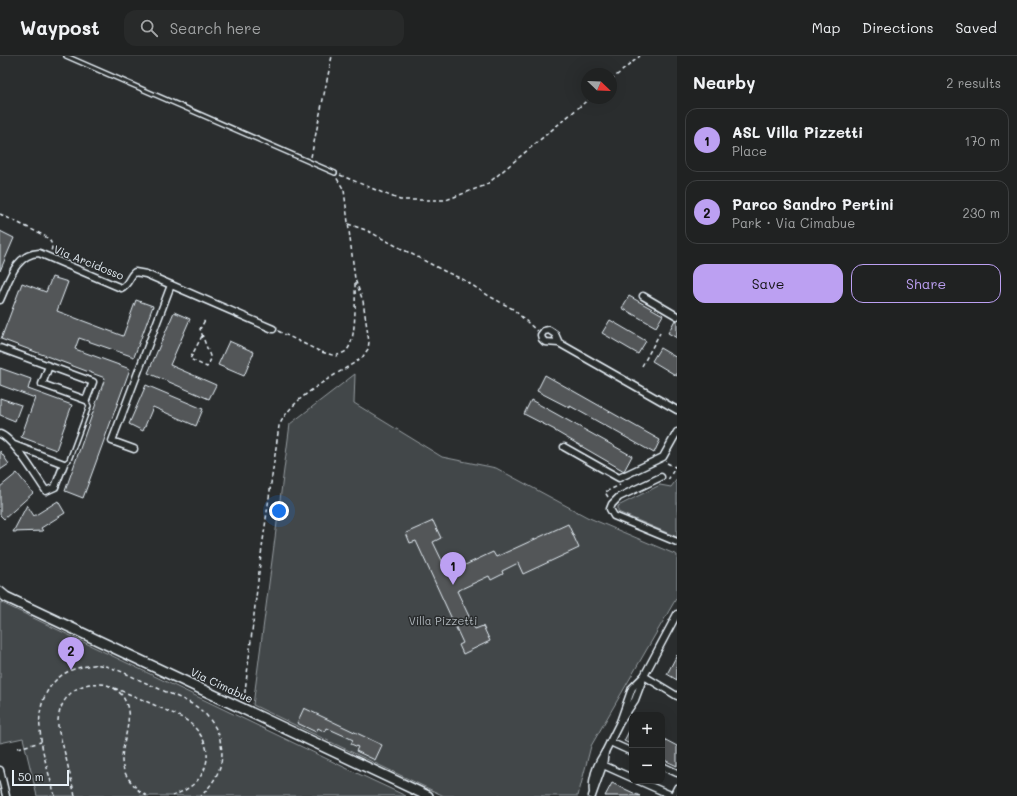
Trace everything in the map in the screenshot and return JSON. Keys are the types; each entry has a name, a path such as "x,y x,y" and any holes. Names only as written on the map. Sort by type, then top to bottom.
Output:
{"main road":[{"name":"Via Cimabue","path":"2,595 428,796"}],"street":[{"name":"Via Arcidosso","path":"0,300 19,261 31,253 39,253 122,288 127,284 132,274 135,272 146,274 273,329"},
{"path":"134,449 112,441 171,285"},
{"path":"643,296 677,316"},
{"path":"559,342 555,334 549,330 544,331 541,335 545,342 559,342 677,410"},
{"path":"0,348 93,382 86,400 42,384 49,366"},
{"path":"564,447 619,478 662,457 677,432"},
{"path":"0,434 14,446 46,491 55,487 64,464 14,446"},
{"path":"661,477 619,497 612,504 610,509 614,516 677,542"},
{"path":"620,722 635,700 644,676 677,614"},
{"path":"592,794 592,786 596,769 620,722 632,688 644,676"},
{"path":"644,676 677,696"},
{"path":"629,696 632,700 635,700"},
{"path":"610,742 629,751"},
{"path":"592,794 603,765 605,752"},
{"path":"603,765 629,777"},
{"path":"665,767 677,773"},
{"path":"0,770 6,796"},
{"path":"646,784 673,796 677,788"}],"lane":[{"path":"66,56 334,173"},
{"path":"64,464 69,460 89,406 86,400"}],"path":[{"path":"310,162 332,56"},
{"path":"617,75 640,56"},
{"path":"334,173 400,200 446,200 486,185 583,104"},
{"path":"273,329 321,352 336,356 347,350 352,340 354,325 355,279 344,190 334,173"},
{"path":"0,214 43,235 49,240 52,244 49,257"},
{"path":"348,224 366,230 464,280 489,296 513,308 541,335"},
{"path":"243,708 261,555 279,426 288,410 309,392 362,358 368,349 369,342 363,301 355,279"},
{"path":"202,336 190,359 207,367 211,359 200,330 205,320"},
{"path":"642,366 660,333"},
{"path":"661,466 668,462 676,467"},
{"path":"661,477 666,482 677,464"},
{"path":"612,504 606,492 626,482"},
{"path":"55,796 40,728 39,714 42,699 51,685 60,676 71,669 98,665 113,668 186,701 202,711 212,723 219,734 222,751 221,764 209,788 201,796"},
{"path":"75,796 58,725 60,708 68,695 80,686 93,683 107,684 180,716 192,724 200,733 205,744 208,757 204,771 198,780 189,788 172,796"},
{"path":"112,687 120,694 127,710 128,731 122,760 124,771 135,788 147,796"},
{"path":"18,748 42,742"}],"green space":[{"name":"Villa Pizzetti","path":"355,374 354,403 442,457 496,468 587,517 677,555 677,597 591,746 578,796 444,796 253,705 290,424"},
{"path":"677,479 677,537 618,512 618,506 660,485 671,487"},
{"path":"0,602 406,796 37,796 23,738 0,743"}],"building":[{"path":"0,231 14,238 0,271"},
{"path":"52,277 68,282 57,311 123,336 136,300 153,306 134,357 79,338 75,349 130,369 83,498 65,491 105,378 1,339 22,283 46,292"},
{"path":"629,296 663,315 656,327 622,308"},
{"path":"174,312 190,319 170,365 216,385 209,399 148,373"},
{"path":"610,320 646,341 638,354 602,333"},
{"path":"675,320 677,320 677,338 668,333"},
{"path":"229,341 254,352 244,376 218,365"},
{"path":"660,348 677,358 677,376 652,361"},
{"path":"0,368 31,379 28,389 72,405 56,450 21,437 35,398 0,385"},
{"path":"545,375 660,440 654,453 570,406 570,408 537,391"},
{"path":"146,385 203,409 196,426 153,407 143,431 129,424"},
{"path":"0,398 21,405 15,421 0,415"},
{"path":"531,400 632,456 624,471 555,430 524,414"},
{"path":"0,451 9,464 0,470"},
{"path":"17,473 33,493 4,519 0,515 0,487"},
{"path":"58,501 65,513 41,528 43,531 13,532 27,505 34,516"},
{"path":"433,521 441,538 433,542 448,573 493,552 496,557 568,524 579,548 523,574 518,563 502,571 503,574 491,580 489,576 457,591 475,629 483,626 490,641 463,654 459,645 463,643 416,541 410,543 406,533"},
{"path":"677,655 677,680 667,674"},
{"path":"304,708 382,745 375,760 356,751 358,747 351,744 353,740 347,737 327,728 325,732 318,728 316,732 297,723"},
{"path":"629,731 629,744 624,741"},
{"path":"665,740 677,746 677,766 665,760"},
{"path":"612,783 640,796 605,796"}],"place":[{"name":"ASL Villa Pizzetti","path":"453,585"},
{"name":"Parco Sandro Pertini","path":"71,670"}]}
